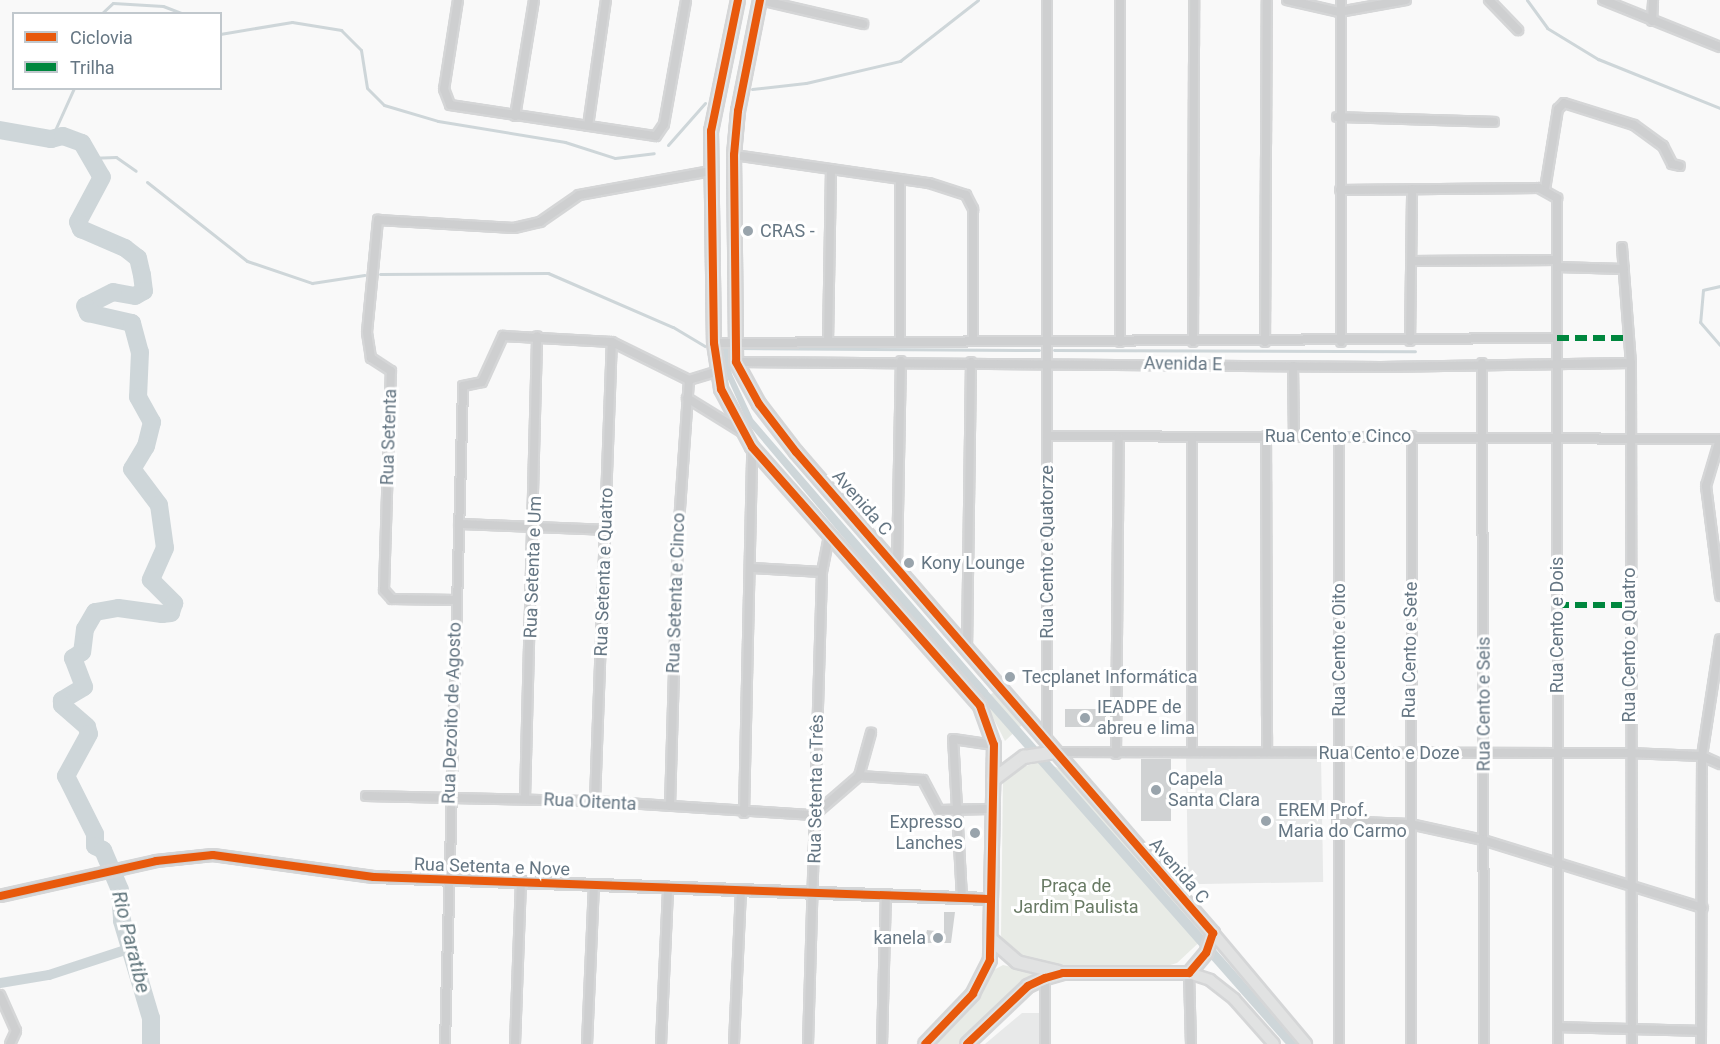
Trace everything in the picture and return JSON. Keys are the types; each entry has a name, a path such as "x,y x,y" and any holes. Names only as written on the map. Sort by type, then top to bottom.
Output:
{"main road":[{"path":"738,0 713,104 711,171 716,372 742,432 752,447 980,706 994,750 990,809 992,940 985,977 925,1044"},
{"name":"Avenida C","path":"760,0 738,111 734,154 733,343 736,362 759,404 796,452 897,565 1051,748 1210,943 1306,1044"},
{"path":"712,197 734,196"},
{"path":"993,780 1024,757 1051,748"},
{"path":"992,940 1028,967 1063,972 1189,973 1210,980 1234,999 1266,1039 1274,1044"},
{"path":"1189,973 1210,943"},
{"path":"967,1044 977,1039 1028,986 1063,972"}],"street":[{"path":"458,0 444,96 450,105 656,136 664,124 686,0"},
{"path":"515,116 534,0"},
{"path":"588,126 606,0"},
{"path":"760,0 863,24"},
{"name":"Rua Cento e Quatorze","path":"1047,0 1046,362 1051,748"},
{"path":"1120,0 1120,342"},
{"path":"1193,342 1194,0"},
{"path":"1265,342 1267,0"},
{"path":"1287,0 1340,12 1406,0"},
{"path":"1341,0 1337,117 1341,342"},
{"path":"1489,0 1518,30"},
{"path":"1603,0 1720,47"},
{"path":"1652,21 1653,0"},
{"path":"1340,190 1545,189 1558,109 1563,103 1634,125 1663,146 1672,164 1680,166"},
{"path":"1337,117 1494,122"},
{"path":"734,154 900,179 957,190 966,195 972,209 973,341"},
{"path":"828,342 831,169"},
{"name":"Rua Setenta","path":"456,600 392,599 384,590 391,371 371,358 367,332 378,220 514,228 540,222 579,195 711,171"},
{"path":"900,179 900,342"},
{"path":"1410,340 1412,189"},
{"name":"Rua Cento e Dois","path":"1545,189 1555,194 1558,205 1555,862 1558,1044"},
{"name":"Rua Cento e Quatro","path":"1622,247 1630,363 1628,753 1632,888 1632,1044"},
{"path":"1412,261 1557,263 1624,269"},
{"path":"537,336 612,342 689,380 716,372"},
{"name":"Rua Dezoito de Agosto","path":"445,1044 449,799 465,384 482,382 500,337 537,336"},
{"name":"Rua Setenta e Um","path":"525,798 534,526 537,336"},
{"name":"Avenida E","path":"714,343 1341,342 1557,338"},
{"name":"Rua Setenta e Quatro","path":"595,801 612,342"},
{"path":"897,565 901,361"},
{"name":"Avenida E","path":"736,362 1046,362 1293,366 1630,363"},
{"path":"967,649 971,362"},
{"name":"Rua Cento e Seis","path":"1482,363 1485,753 1484,1044"},
{"path":"1293,366 1294,436"},
{"name":"Rua Setenta e Cinco","path":"670,806 678,537 689,380"},
{"path":"687,398 742,432"},
{"name":"Rua Cento e Cinco","path":"1047,436 1557,435 1720,439"},
{"path":"1116,754 1119,436"},
{"path":"1266,436 1267,752"},
{"name":"Rua Cento e Oito","path":"1339,436 1340,754 1337,821 1339,1044"},
{"name":"Rua Cento e Sete","path":"1411,1044 1409,754 1412,436"},
{"path":"1192,437 1192,752"},
{"path":"1720,439 1706,486 1720,596"},
{"path":"744,813 752,568 752,447"},
{"path":"459,524 606,530"},
{"name":"Rua Setenta e Três","path":"808,1044 822,572 829,535"},
{"path":"752,568 822,572"},
{"path":"1701,1044 1702,756 1720,639"},
{"path":"814,815 859,776 871,733"},
{"path":"962,898 960,812 953,739 994,750"},
{"name":"Rua Cento e Doze","path":"1051,748 1116,754 1192,752 1628,753 1702,756 1720,764"},
{"path":"859,776 923,780 934,807 960,812 990,809"},
{"name":"Rua Oitenta","path":"366,796 449,799 525,798 670,806 744,813 814,815"},
{"path":"1337,821 1410,824 1483,840 1632,888 1703,908"},
{"name":"Rua Setenta e Nove","path":"0,896 89,874 213,855 374,877 813,894 990,898"},
{"path":"515,1044 521,884"},
{"path":"587,1044 594,886"},
{"path":"661,1044 668,889"},
{"path":"734,1044 741,891"},
{"path":"882,1044 886,896"},
{"path":"1189,973 1191,1044"},
{"path":"1045,978 1045,1044"},
{"path":"0,995 16,1031 10,1044"},
{"path":"1558,1027 1701,1031"}],"shaded area":[{"path":"723,352 728,353 732,374 753,419 988,691 979,699 748,424 726,375"},
{"path":"1321,756 1323,882 1188,884 1186,758"},
{"path":"1022,1013 1040,1013 1040,1044 985,1044"}],"green space":[{"path":"995,691 1023,724 1005,741 984,700"},
{"name":"Praça de Jardim Paulista","path":"1040,762 1059,768 1207,935 1177,963 1157,969 1030,973 1039,977 1020,985 961,1044 932,1044 980,995 992,971 1003,965 1020,969 1003,947 1001,935 1003,780 1010,770"}],"building":[{"name":"IEADPE de abreu e lima","path":"1065,709 1106,709 1106,727 1065,727"},
{"name":"Capela Santa Clara","path":"1141,759 1171,759 1171,821 1141,821"},
{"name":"kanela","path":"944,912 955,912 951,943 924,943 927,930 944,932"}],"waterway":[{"path":"752,89 806,83 900,61 978,0"},
{"path":"1527,0 1547,28 1598,59 1720,108"},
{"path":"103,12 113,3 163,6 179,12"},
{"path":"222,34 292,22 341,30 361,50 367,88 384,105 438,121 565,142 615,158 654,153"},
{"path":"51,139 73,90"},
{"path":"668,145 705,103"},
{"name":"Rio Paratibe","path":"0,130 51,139 63,136 82,143 102,177 78,222 81,229 125,248 138,258 142,275 144,291 135,296 113,292 85,306 88,313 132,323 140,352 138,397 152,422 146,446 132,469 159,505 165,548 151,580 174,603 171,613 162,614 118,608 95,612 85,629 82,652 73,658 84,687 62,700 62,705 87,727 89,734 66,776 95,834 95,846 103,850 120,890 122,921 151,1018 151,1044"},
{"path":"88,158 116,157 136,171"},
{"path":"147,182 247,261 312,283 364,275"},
{"path":"380,274 548,273 673,327 705,346"},
{"path":"1720,286 1703,290 1700,322 1720,345"},
{"path":"726,348 728,366"},
{"path":"739,348 1039,350"},
{"path":"1054,350 1415,351"},
{"path":"975,684 1292,1044"},
{"path":"0,983 49,975 131,948"}],"marked path":[{"path":"1557,338 1629,338"},
{"path":"1557,605 1628,605"}],"cycle path":[{"path":"738,0 711,131 714,343 721,389 752,447 980,706 994,745 990,960 973,994 925,1044"},
{"path":"760,0 738,111 734,155 736,362 759,404 796,452 1213,933 1206,953 1189,973 1063,973 1045,978 1028,986 967,1044"},
{"path":"0,896 156,861 213,855 374,877 989,899"}],"place":[{"name":"CRAS -","path":"748,231"},
{"name":"Kony Lounge","path":"909,563"},
{"name":"Tecplanet Informática","path":"1010,677"},
{"name":"IEADPE de abreu e lima","path":"1085,718"},
{"name":"Capela Santa Clara","path":"1156,790"},
{"name":"EREM Prof. Maria do Carmo","path":"1266,821"},
{"name":"Expresso Lanches","path":"975,833"},
{"name":"kanela","path":"938,938"}]}
